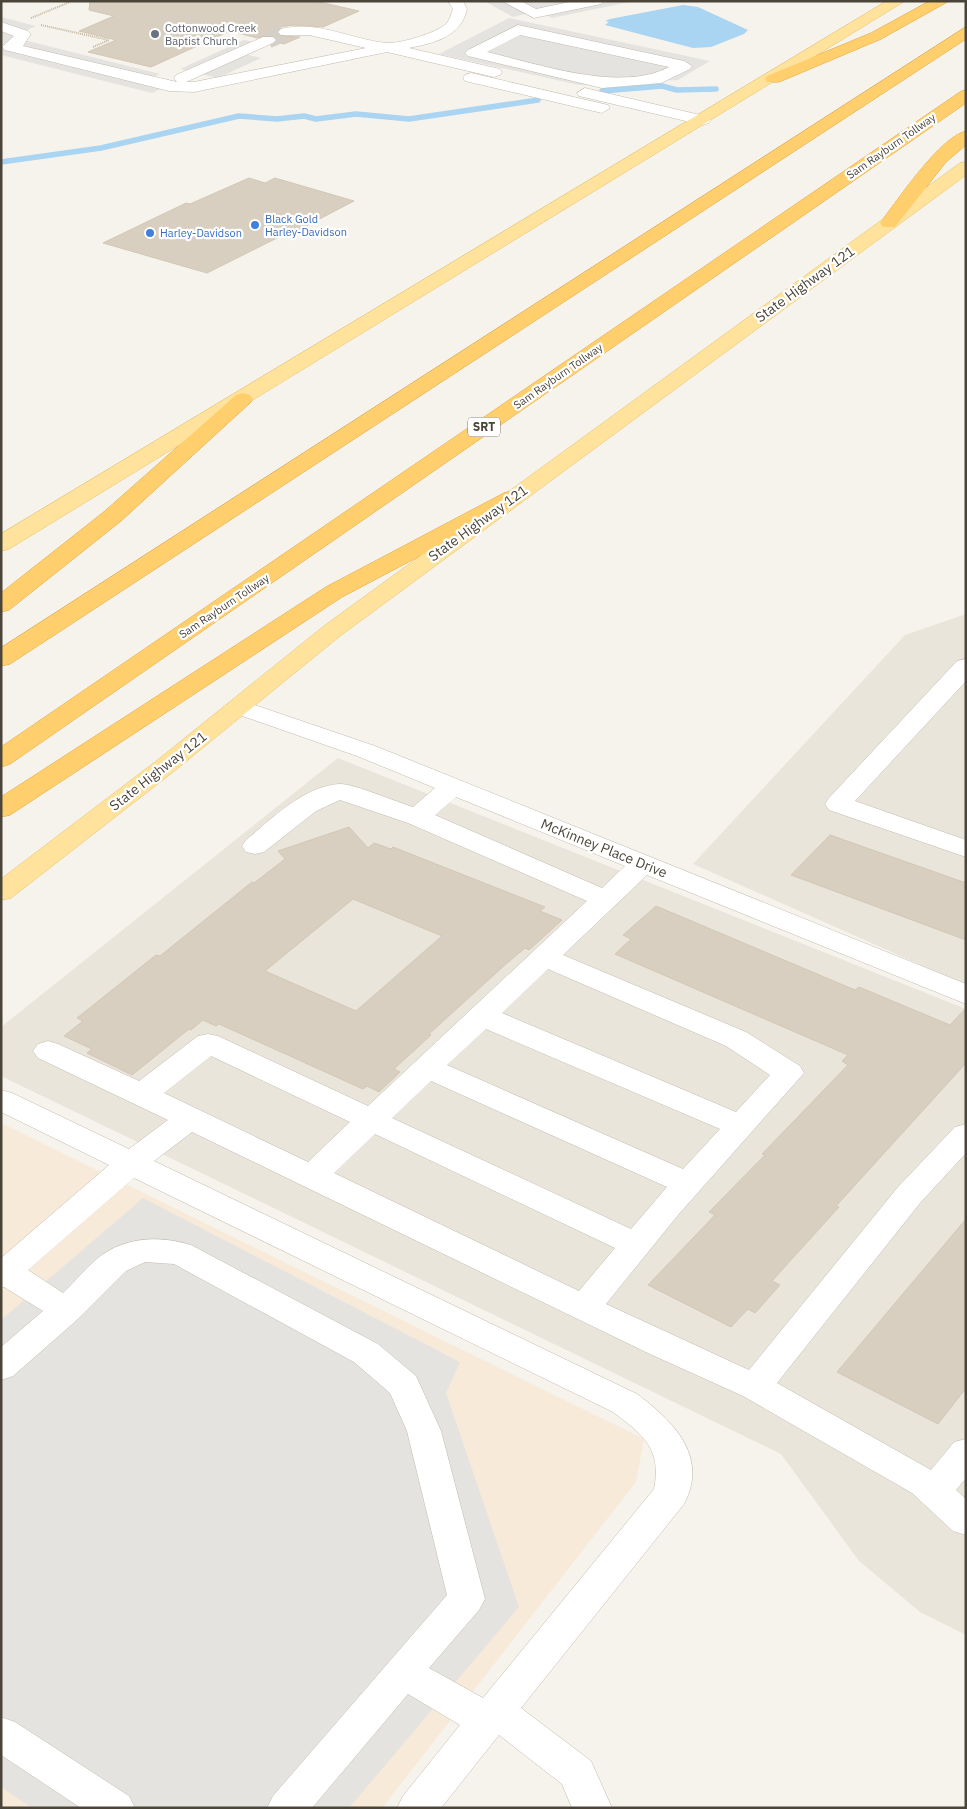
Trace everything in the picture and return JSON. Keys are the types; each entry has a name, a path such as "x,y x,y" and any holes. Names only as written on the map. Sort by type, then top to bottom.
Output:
{"highway":[{"path":"773,79 876,36 942,1"},
{"path":"1,659 966,32"},
{"name":"Sam Rayburn Tollway","path":"1,759 966,95"},
{"path":"888,223 940,158 966,136"},
{"path":"1,605 113,516 243,398"},
{"path":"1,808 334,592 512,498"}],"main road":[{"path":"1,544 773,79 889,3"},
{"name":"State Highway 121","path":"1,892 240,707 332,631 966,167"}],"street":[{"path":"1,26 23,34 20,41 10,47 165,85 194,87 416,42 449,30 458,20 460,9 455,1"},
{"path":"509,1 534,14 596,1"},
{"path":"286,32 309,30 385,48"},
{"path":"449,30 574,58"},
{"path":"518,30 684,66 661,78 602,83 473,53 497,40 518,30"},
{"path":"165,85 264,42 297,66"},
{"path":"385,48 388,58 696,124"},
{"path":"613,67 661,78"},
{"path":"966,666 838,804 966,849"},
{"name":"McKinney Place Drive","path":"240,707 366,751 966,995"},
{"path":"417,817 453,786"},
{"path":"255,846 317,799 330,793 341,792 417,817 605,899"},
{"path":"312,1176 643,864"},
{"path":"544,957 736,1039 789,1073 688,1184 584,1307"},
{"path":"482,1016 741,1126"},
{"path":"142,1094 208,1043 636,1245"},
{"path":"48,1051 142,1094 190,1119 755,1387 925,1483 966,1522"},
{"path":"427,1068 688,1184"},
{"path":"1,1100 625,1402 658,1428 674,1455 676,1476 671,1494 417,1808"},
{"path":"66,1310 4,1274 131,1163 190,1119"},
{"path":"755,1387 909,1195 966,1134"},
{"path":"1,1367 66,1310 114,1263 141,1250 180,1253 366,1353 404,1385 424,1431 466,1599 287,1808"},
{"path":"934,1492 966,1452"},
{"path":"403,1672 491,1715 577,1773 581,1801"},
{"path":"1,1734 115,1808"}],"path":[{"path":"24,21 69,2 93,1"},
{"path":"38,24 109,40 87,50"}],"shaded area":[{"path":"484,1 634,1 552,18 537,11 513,17"},
{"path":"1,17 36,26 12,37 160,74 149,79 169,85 152,93 1,55"},
{"path":"509,18 710,61 678,80 579,85 439,54"},
{"path":"244,40 264,44 245,54 261,58 218,78 180,69"},
{"path":"966,614 966,985 693,864 905,635"},
{"path":"338,758 966,1009 966,1635 920,1612 859,1561 781,1454 1,1076 1,1027"},
{"path":"1,1123 644,1439 636,1482 382,1808 1,1808"},
{"path":"143,1198 460,1362 446,1393 519,1607 349,1808 32,1808 1,1787 1,1320"}],"water":[{"path":"683,5 698,7 748,30 744,34 711,47 693,48 605,25 609,22 605,21 610,19"}],"building":[{"name":"Cottonwood Creek Baptist Church","path":"90,1 315,1 359,11 323,27 294,25 281,27 276,32 280,36 300,37 284,44 276,42 277,39 273,35 257,38 230,31 151,67 88,52 116,40 79,31 114,16 89,10"},
{"path":"249,178 265,183 275,178 354,201 287,236 283,235 207,273 103,243 186,203 190,204"},
{"path":"349,827 368,848 374,843 391,849 393,847 545,907 540,911 562,920 529,950 525,948 506,964 429,1034 431,1035 394,1069 400,1072 379,1092 367,1086 363,1089 219,1024 216,1026 203,1020 132,1075 87,1053 92,1049 64,1036 83,1021 77,1018 156,955 160,956 252,882 254,883 285,859 278,851","holes":["353,899 442,936 356,1011 265,971"]},
{"path":"830,835 966,883 966,940 791,875"},
{"path":"656,906 855,990 859,987 950,1025 966,1008 966,1063 836,1206 839,1207 772,1281 780,1285 755,1313 748,1309 731,1327 648,1285 715,1215 709,1212 765,1155 762,1154 848,1065 842,1061 848,1055 615,954 631,939 623,935"},
{"path":"966,1219 966,1388 938,1424 837,1372"}],"waterway":[{"path":"602,91 662,86 677,90 716,89"},
{"path":"1,162 101,148 239,116 277,119 304,116 316,119 356,114 409,119 538,100"}],"tunnel":[{"path":"268,40 286,32"}],"place":[{"name":"Cottonwood Creek Baptist Church","path":"155,34"},
{"name":"Black Gold Harley-Davidson","path":"255,225"},
{"name":"Harley-Davidson","path":"150,233"}]}
